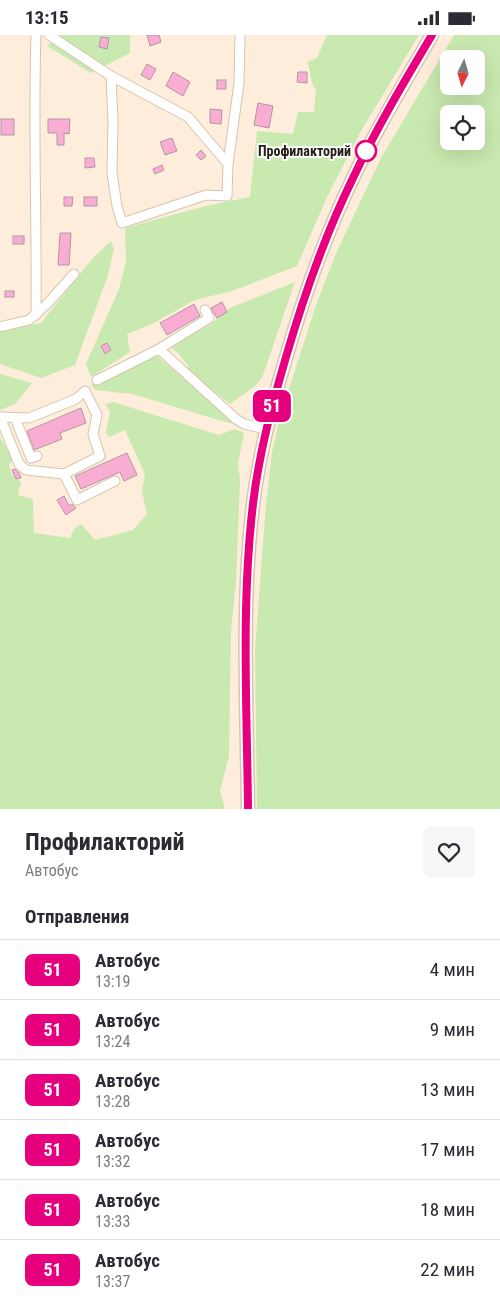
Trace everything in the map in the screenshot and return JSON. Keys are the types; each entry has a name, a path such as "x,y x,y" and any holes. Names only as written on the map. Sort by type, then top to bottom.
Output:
{"highway":[{"path":"248,809 247,639 249,561 253,505 266,429 295,325 339,209 366,150 432,35"},
{"path":"317,263 371,152 438,35"}],"street":[{"path":"36,35 34,101 37,240 36,315"},
{"path":"48,35 111,75 188,117 228,164"},
{"path":"111,75 114,121 112,173 117,206 122,223 206,195 226,196 228,164 239,83 240,35"},
{"path":"0,327 29,320 74,275"},
{"path":"96,380 159,349 209,318 205,310"},
{"path":"159,349 236,419 244,424 266,429"},
{"path":"85,391 97,415 93,434 100,456 64,474 26,470 19,464 0,417 29,418 76,399 85,391"},
{"path":"15,418 31,458 37,456"},
{"path":"64,474 77,500 115,481"}],"green space":[{"path":"61,35 130,35 130,53 91,73 47,46"},
{"path":"327,35 419,35 361,131 327,197 297,266 232,291 195,300 154,323 127,334 130,352 91,377 86,364 119,289 126,261 125,228 206,206 250,197 257,131 293,134 298,112 314,112 316,90 307,62 317,58"},
{"path":"454,35 500,35 500,809 257,809 255,650 266,504 272,452 280,417 316,305 337,251 381,158 440,59 440,95 485,95 485,50 445,50"},
{"path":"111,241 114,249 108,275 75,365 41,378 0,364 0,331 41,323 92,259"},
{"path":"295,282 262,378 254,387 230,404 187,370 189,367 177,352 170,347 211,324 230,308"},
{"path":"157,356 230,418 232,424 132,394 95,390 91,385"},
{"path":"0,374 32,383 15,404 0,410"},
{"path":"113,402 219,435 235,429 244,433 238,463 240,481 236,581 231,632 229,756 220,791 225,809 0,809 0,437 13,460 9,465 12,475 21,482 18,495 33,499 34,533 70,538 74,529 81,524 95,540 133,530 147,514 142,491 145,474 125,430 109,437 106,432 110,412 105,404"}],"building":[{"path":"147,35 159,35 161,42 150,46"},
{"path":"101,37 109,38 107,49 99,47"},
{"path":"147,64 156,69 150,80 141,75"},
{"path":"173,72 190,82 183,96 166,86"},
{"path":"298,72 307,72 307,83 297,82"},
{"path":"217,80 226,80 226,89 217,89"},
{"path":"258,103 273,106 269,128 254,125"},
{"path":"210,109 222,110 221,124 210,123"},
{"path":"1,119 14,119 14,135 1,135"},
{"path":"48,119 70,119 69,134 64,133 64,145 57,145 57,133 48,133"},
{"path":"172,138 177,151 165,155 160,142"},
{"path":"201,150 206,156 201,160 196,155"},
{"path":"85,158 94,158 95,167 85,168"},
{"path":"162,165 164,170 155,174 153,169"},
{"path":"64,197 73,197 72,206 64,206"},
{"path":"84,197 97,197 97,206 84,206"},
{"path":"60,233 71,233 69,265 58,265"},
{"path":"13,236 24,236 24,244 13,244"},
{"path":"5,291 14,291 14,297 5,297"},
{"path":"222,302 227,312 217,318 211,308"},
{"path":"194,304 200,316 167,335 160,323"},
{"path":"107,343 111,350 105,354 101,346"},
{"path":"81,408 86,423 60,433 62,439 34,450 27,431"},
{"path":"127,453 137,475 124,481 120,472 81,489 75,476"},
{"path":"15,469 21,478 16,479 12,470"},
{"path":"64,496 69,506 72,504 76,508 66,515 57,500"}],"bus line":[{"name":"51","path":"248,809 247,639 249,561 253,505 266,429 295,325 327,237 366,150 432,35"}],"place":[{"name":"Профилакторий","path":"366,151"}]}
